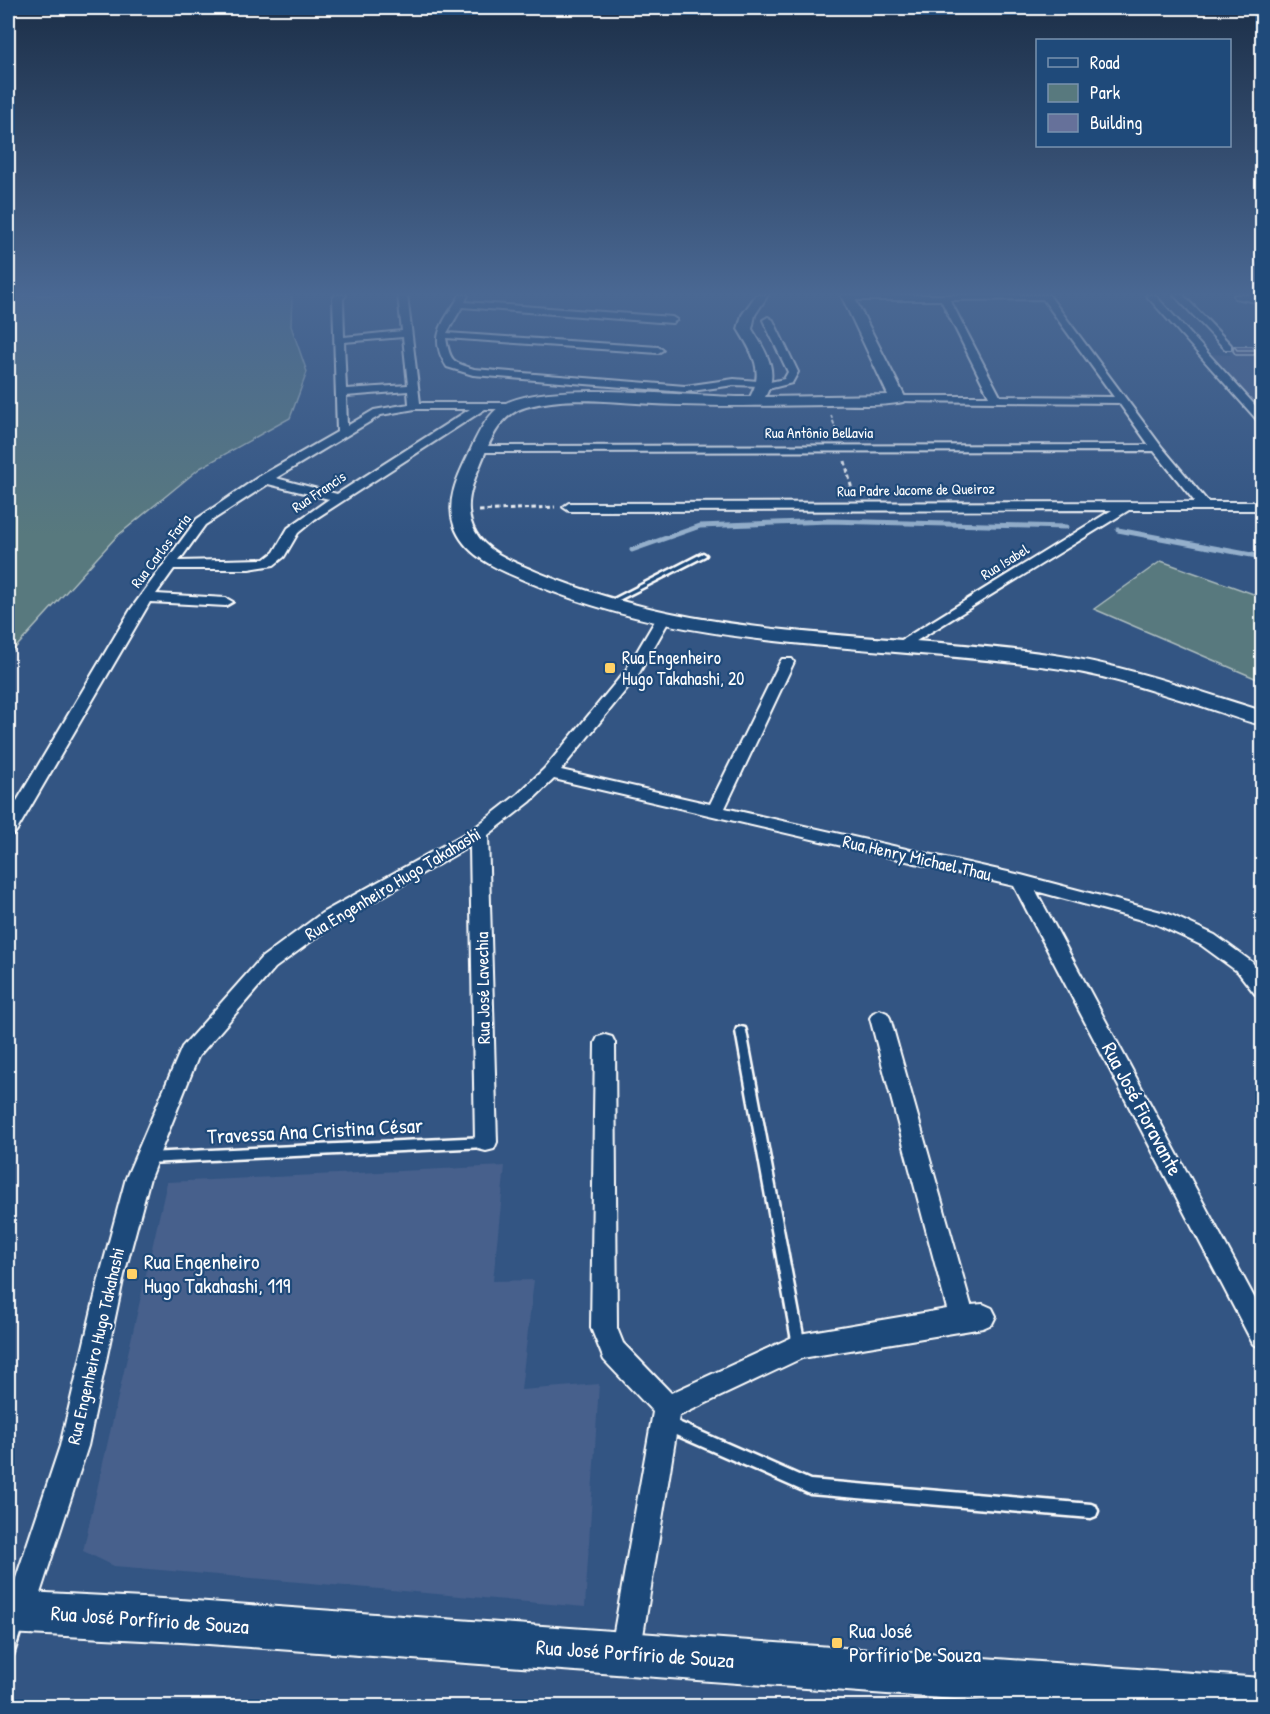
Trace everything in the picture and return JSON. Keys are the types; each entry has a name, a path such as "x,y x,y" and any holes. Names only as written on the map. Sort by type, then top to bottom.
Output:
{"main road":[{"path":"762,390 765,375"},
{"path":"886,375 898,399 826,400 762,390 558,397 511,406 492,426 460,491 460,513 466,532 474,544 488,555 535,579 604,606 663,619 799,638 1058,662 1129,677 1263,718"},
{"name":"Rua José Porfírio de Souza","path":"11,1624 625,1654 1263,1700"}],"street":[{"path":"340,375 342,431"},
{"path":"411,375 415,406"},
{"path":"511,375 676,388 705,387 734,382 762,390 788,381 791,375"},
{"path":"984,375 996,399"},
{"path":"1103,375 1203,506"},
{"path":"1222,375 1263,419"},
{"path":"340,393 413,388"},
{"path":"898,399 1121,400"},
{"name":"Rua Carlos Faria","path":"8,830 146,598 201,522 234,497 342,431 378,412 415,406 511,406"},
{"name":"Rua Francis","path":"168,565 249,565 269,562 279,554 298,527 339,498 483,406"},
{"name":"Rua Antônio Bellavia","path":"480,449 1157,448"},
{"path":"264,479 339,498"},
{"name":"Rua Isabel","path":"900,647 1127,506"},
{"name":"Rua Padre Jacome de Queiroz","path":"569,507 1263,506"},
{"path":"146,598 226,602"},
{"name":"Rua Engenheiro Hugo Takahashi","path":"11,1624 74,1446 112,1275 145,1158 189,1053 268,963 329,918 479,833 524,798 550,773 633,672 663,619"},
{"path":"715,811 787,662"},
{"name":"Rua Henry Michael Thau","path":"550,773 1021,881 1172,923 1208,940 1245,967 1263,989"},
{"name":"Rua José Lavechia","path":"479,833 486,1142"},
{"name":"Rua José Fioravante","path":"1021,881 1263,1336"},
{"path":"666,1415 799,1346 972,1317 880,1018"},
{"path":"605,1043 604,1328 613,1351 666,1415 625,1654"}],"lane":[{"path":"604,606 703,555"},
{"path":"741,1031 799,1346"},
{"name":"Travessa Ana Cristina César","path":"145,1158 486,1142"},
{"path":"666,1415 810,1487 1091,1511"}],"path":[{"path":"826,400 842,448 857,508"},
{"path":"460,513 537,506"}],"shaded area":[{"path":"1226,375 1262,375 1262,415"},
{"path":"505,1166 493,1281 534,1280 521,1390 599,1384 585,1607 114,1566 83,1551 167,1182"}],"green space":[{"path":"8,375 306,375 290,418 200,468 116,537 8,656"},
{"path":"1161,561 1262,597 1262,681 1094,609"}],"waterway":[{"path":"632,550 700,526 829,521 1066,527"},
{"path":"1118,530 1262,557"}],"place":[{"name":"Rua Engenheiro Hugo Takahashi, 20","path":"610,668"},
{"name":"Rua Engenheiro Hugo Takahashi, 119","path":"132,1274"},
{"name":"Rua José Porfírio De Souza","path":"837,1643"}]}
